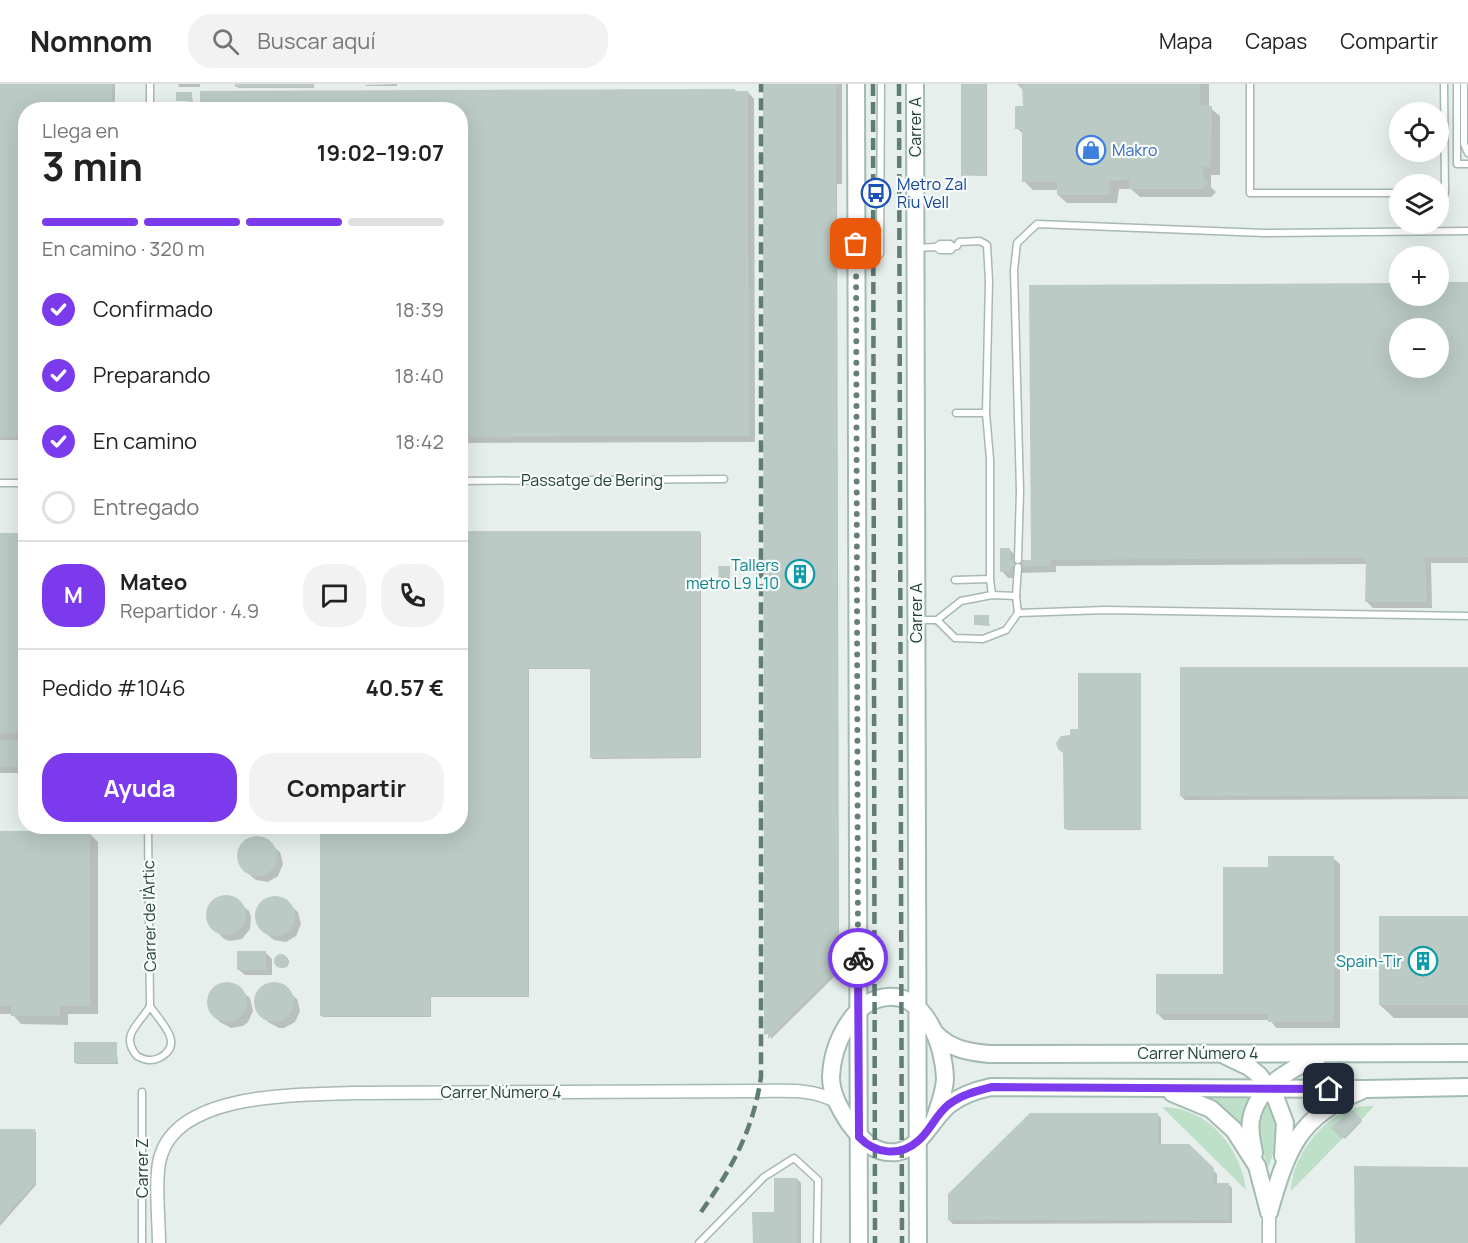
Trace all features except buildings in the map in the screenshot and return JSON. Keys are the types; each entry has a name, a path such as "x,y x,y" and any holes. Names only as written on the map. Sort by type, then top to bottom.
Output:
{"main road":[{"path":"856,84 859,1243"},
{"name":"Carrer A","path":"915,84 918,1243"},
{"path":"935,1118 945,1076 941,1050 934,1032 918,1008 908,1001 888,996 870,1002 858,1012 843,1032 831,1077 837,1102 859,1137 870,1147 884,1151 896,1152 917,1142 935,1118 950,1104 962,1096 992,1087 1162,1089 1468,1087"},
{"name":"Carrer Número 4","path":"934,1032 947,1044 959,1049 989,1054 1468,1053"},
{"path":"1220,1053 1249,1067 1259,1075 1282,1112 1285,1123 1283,1166"},
{"path":"1269,1212 1251,1136 1251,1120 1254,1110 1268,1088 1282,1075 1323,1054"},
{"path":"1162,1089 1211,1109 1234,1130 1257,1166"},
{"path":"1269,1212 1283,1166 1298,1136 1307,1125 1331,1106 1366,1089"}],"street":[{"name":"Carrer Número 4","path":"172,1134 195,1117 218,1109 245,1101 299,1095 759,1090 809,1091 837,1102"},
{"name":"Carrer Z","path":"159,1243 158,1165 172,1134"},
{"path":"1269,1212 1269,1243"}],"lane":[{"path":"150,84 150,102"},
{"path":"856,267 880,254 881,84"},
{"path":"1250,84 1250,193 1389,193"},
{"path":"1444,84 1445,174"},
{"path":"1457,84 1457,164 1468,164"},
{"path":"1464,84 1464,144 1468,153"},
{"path":"937,620 955,638 983,639 1006,630 1018,613 1016,596 1020,491 1014,270 1017,243 1037,224 1263,233 1468,231"},
{"path":"916,248 936,247 940,244 955,246 959,242 980,241 987,245 989,281 986,413 990,459 988,526 992,596"},
{"path":"956,413 986,413"},
{"name":"Passatge de Bering","path":"468,481 724,479"},
{"path":"0,483 18,483"},
{"path":"955,580 990,579"},
{"path":"916,621 937,620 961,600 1016,596"},
{"path":"1018,613 1106,610 1468,616"},
{"name":"Carrer de l'Àrtic","path":"148,834 150,1006"},
{"path":"150,1006 166,1028 171,1040 167,1052 156,1060 150,1061 137,1056 130,1044 132,1030 150,1006"},
{"name":"Carrer Z","path":"142,1092 142,1243"},
{"path":"699,1243 764,1177 794,1158 818,1180 817,1243"}],"green space":[{"path":"1205,1098 1251,1098 1246,1134"},
{"path":"1269,1101 1278,1120 1277,1143 1268,1168 1261,1142 1260,1126 1264,1109"},
{"path":"1374,1106 1362,1119 1354,1111 1349,1111 1332,1128 1342,1139 1291,1191 1296,1165 1311,1140 1321,1129 1343,1113 1357,1107"},
{"path":"1162,1107 1193,1114 1219,1132 1237,1158 1246,1190"}],"railway":[{"path":"701,1212 740,1148 753,1115 761,1077 761,84"},
{"path":"873,84 875,1243"},
{"path":"899,84 902,1243"}],"way so far":[{"path":"856,244 858,958"}],"place":[{"name":"Makro","path":"1091,150"},
{"name":"Metro Zal Riu Vell","path":"876,193"},
{"name":"Tallers metro L9 L10","path":"800,574"},
{"name":"Spain-Tir","path":"1423,961"}],"route":[{"path":"858,958 859,1137 870,1147 884,1151 896,1152 912,1146 950,1104 976,1090 992,1087 1329,1089"}]}
